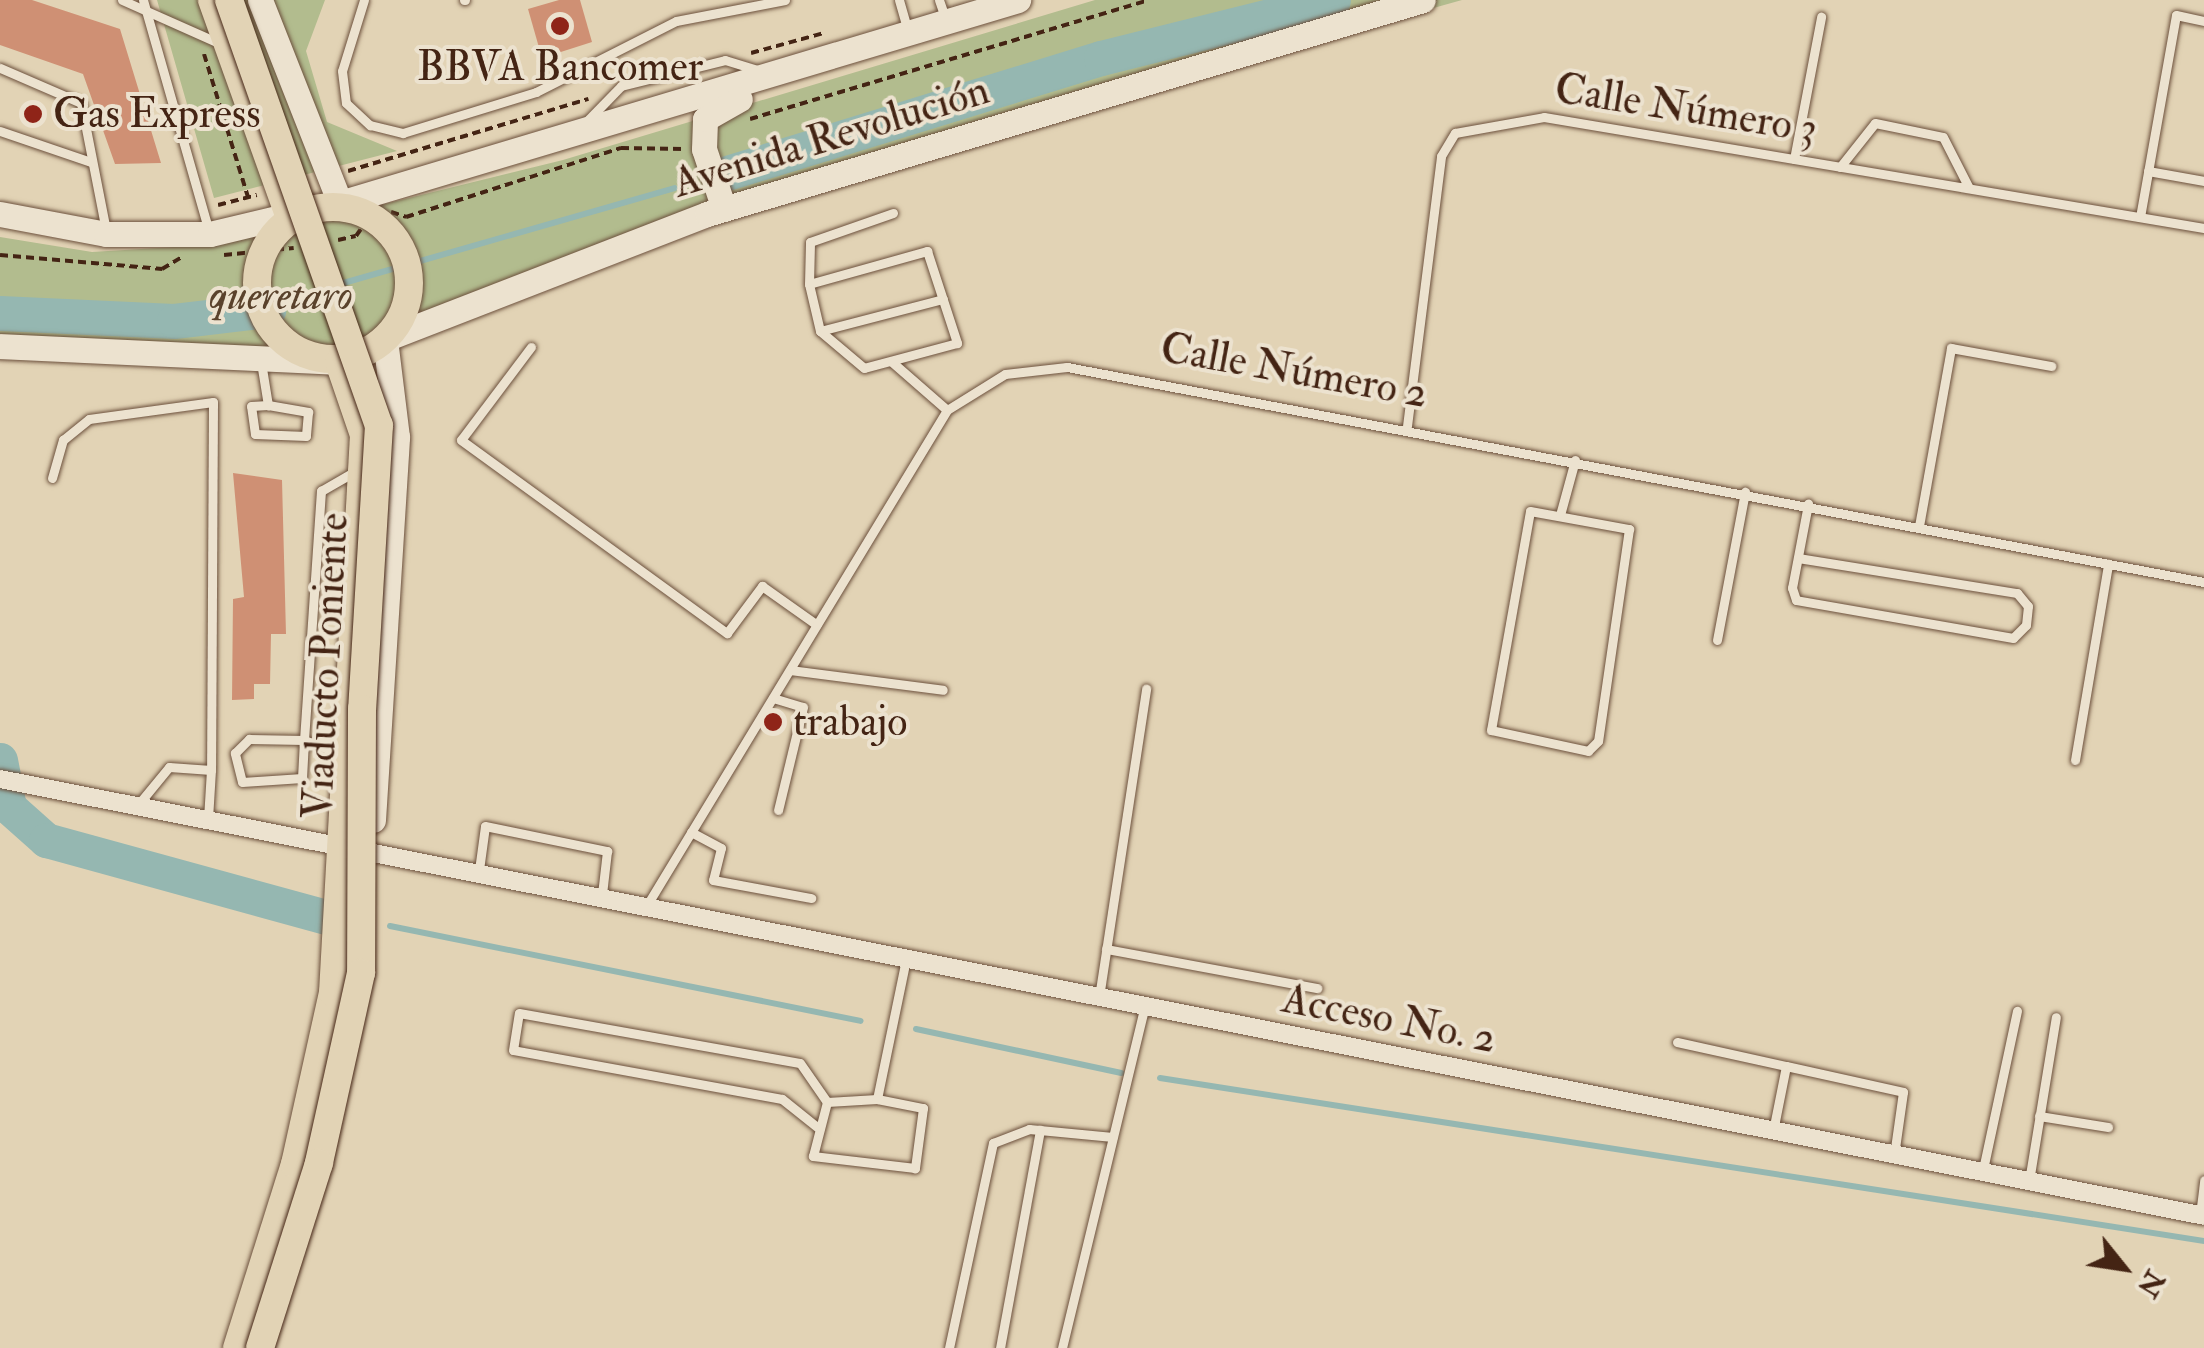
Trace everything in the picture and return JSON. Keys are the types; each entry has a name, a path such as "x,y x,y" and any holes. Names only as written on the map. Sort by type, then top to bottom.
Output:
{"main road":[{"path":"212,0 289,215"},
{"name":"Viaducto Poniente","path":"229,0 379,425 362,709 361,973 319,1163 260,1348"},
{"path":"260,0 340,203"},
{"name":"Avenida Revolución","path":"340,203 774,75 908,30 942,10 1018,0"},
{"name":"Avenida Revolución","path":"385,340 427,316 722,203 1310,36 1423,0"},
{"path":"722,203 704,146 716,108 808,78 828,56"},
{"path":"0,214 106,234 203,245 289,215 340,203 370,218 406,268 407,307 385,340 339,362 0,346"},
{"path":"237,1348 296,1164 334,993 342,754 361,467 358,404 339,362 273,335 262,302 264,253 289,215"},
{"path":"274,1348 345,1097 370,958 371,858 397,437 385,340"}],"street":[{"path":"0,779 339,845 371,858 478,870"},
{"name":"Acceso No. 2","path":"478,870 1982,1175 2202,1215"}],"lane":[{"path":"122,0 142,3 199,37 229,46"},
{"path":"364,0 342,71 346,104 370,126 402,133 536,92 676,21 786,0"},
{"path":"899,0 908,30"},
{"path":"142,3 203,245"},
{"path":"2140,216 2176,16 2204,22"},
{"path":"1794,159 1822,17"},
{"path":"0,68 81,103 106,234"},
{"name":"Calle Número 3","path":"1407,426 1441,156 1456,132 1528,116 2204,228"},
{"path":"1840,167 1875,123 1943,136 1968,188"},
{"path":"0,132 91,162"},
{"path":"2148,170 2204,181"},
{"path":"809,284 927,251 957,343 864,368 820,331 809,284 810,242 893,213"},
{"path":"820,331 943,299"},
{"path":"531,347 461,440 727,633 762,586 817,625"},
{"path":"1919,526 1952,348 2051,366"},
{"path":"261,359 268,404"},
{"path":"892,362 947,410"},
{"name":"Calle Número 2","path":"647,904 947,410 1005,374 1067,367 1407,426 2204,582"},
{"path":"52,478 63,440 89,418 213,402 208,820"},
{"path":"268,404 308,412 306,436 254,434 250,406 268,404"},
{"path":"1560,515 1575,460"},
{"path":"342,754 304,740 249,739 234,752 236,778 302,778 304,740 320,491 361,467"},
{"path":"1717,640 1745,492"},
{"path":"1798,558 2018,593 2028,606 2026,626 2013,638 1800,602 1792,593 1798,558 1808,504"},
{"path":"1530,510 1560,515 1629,530 1598,742 1588,751 1491,730 1522,519 1530,510"},
{"path":"2075,760 2108,564"},
{"path":"790,670 943,690"},
{"path":"1099,997 1146,689"},
{"path":"773,698 803,707 778,810"},
{"path":"138,806 170,767 211,770"},
{"path":"478,870 485,826 607,851 602,894"},
{"path":"691,832 721,848 713,880 811,898"},
{"path":"1106,948 1317,988"},
{"path":"878,1099 906,958"},
{"path":"1062,1348 1146,1006"},
{"path":"1982,1175 2016,1010"},
{"path":"817,1127 782,1099 513,1050 519,1012 800,1062 827,1102"},
{"path":"2028,1184 2056,1016"},
{"path":"1678,1042 1903,1092 1894,1156"},
{"path":"1773,1132 1786,1066"},
{"path":"878,1099 923,1108 914,1168 813,1156 817,1127 827,1102 878,1099"},
{"path":"2039,1116 2108,1127"},
{"path":"949,1348 987,1151 1007,1133 1040,1130 1113,1137"},
{"path":"1000,1348 1040,1130"},
{"path":"2202,1215 2204,1180"}],"path":[{"path":"738,128 1148,0"},
{"path":"199,37 248,197"},
{"path":"321,243 356,236 370,218 406,218 621,148 704,146"},
{"path":"0,255 162,269 203,245 264,253 304,246"}],"green space":[{"path":"157,0 325,0 306,51 327,122 397,151 214,198"},
{"name":"queretaro","path":"1095,0 1462,0 882,162 294,360 34,360 0,350 0,237 92,252 223,244 563,160"}],"building":[{"path":"0,0 32,0 120,29 161,163 115,164 83,74 0,45"},
{"name":"BBVA Bancomer","path":"559,0 580,0 592,42 542,58 528,9"},
{"path":"233,473 282,480 286,634 271,634 270,684 254,684 254,699 232,700 233,599 244,597"}],"waterway":[{"path":"727,173 1101,58 1333,0"},
{"path":"340,284 674,188"},
{"path":"0,313 174,321 268,310"},
{"path":"0,760 9,807 46,840 325,917"},
{"path":"390,926 860,1021"},
{"path":"916,1029 1121,1073"},
{"path":"1160,1078 2204,1241"}],"place":[{"name":"BBVA Bancomer","path":"560,26"},
{"name":"Gas Express","path":"33,114"},
{"name":"trabajo","path":"773,722"}]}
